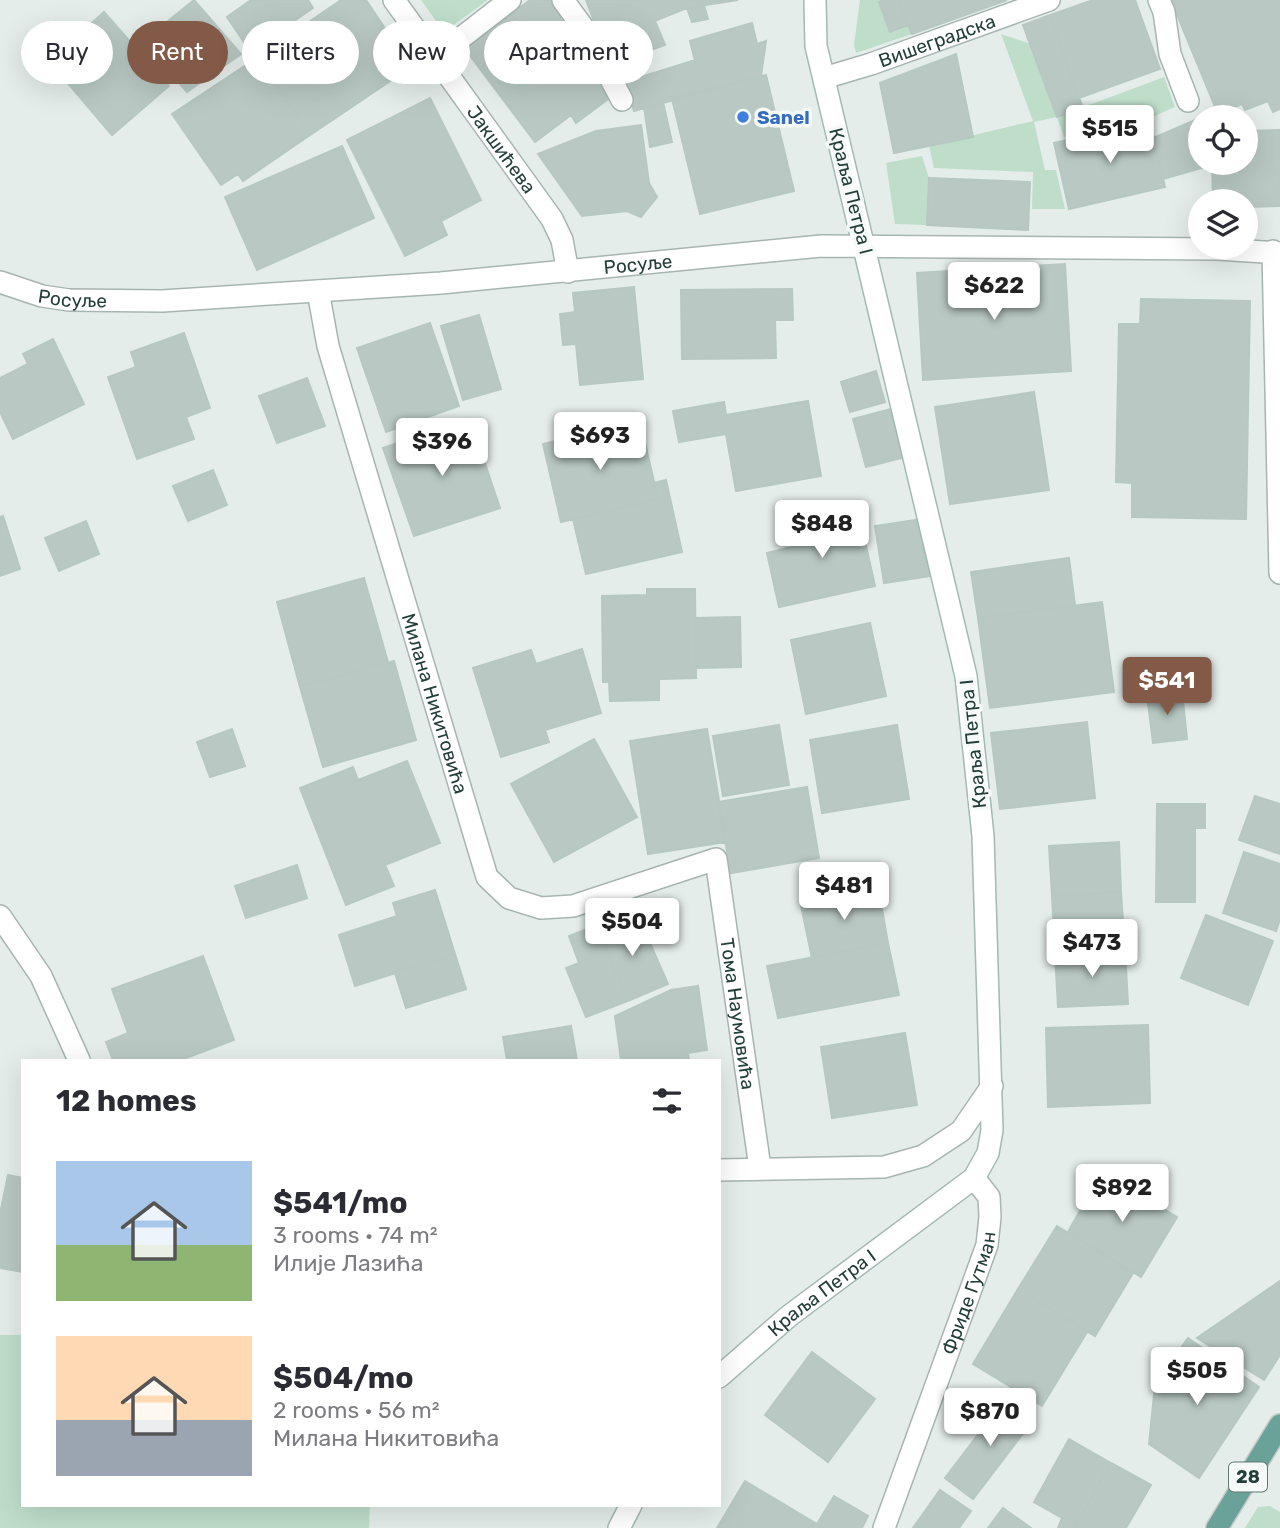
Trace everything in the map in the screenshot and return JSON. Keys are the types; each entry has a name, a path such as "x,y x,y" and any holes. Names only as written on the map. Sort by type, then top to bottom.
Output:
{"main road":[{"name":"28","path":"1217,1528 1280,1425"}],"street":[{"name":"Јакшићева","path":"394,0 409,21"},
{"path":"470,31 510,0"},
{"path":"563,0 585,30 622,100"},
{"name":"Краља Петра I","path":"721,1375 789,1316 974,1178 988,1153 992,1130 983,836 966,676 816,46 815,0"},
{"name":"Вишеградска","path":"824,78 871,64 1049,0"},
{"path":"1159,0 1164,12 1170,54 1188,101"},
{"name":"Јакшићева","path":"454,84 552,219 562,240 568,272"},
{"name":"Росуље","path":"0,282 41,296 99,301 162,301 568,272 821,246 1217,249 1277,252"},
{"path":"1277,252 1280,573"},
{"name":"Милана Никитовића","path":"318,291 328,346 487,877 509,898 541,908 573,906 716,859"},
{"name":"Тома Наумовића","path":"716,859 760,1168"},
{"path":"0,916 41,976 79,1059"},
{"path":"721,1170 884,1167 923,1156 961,1131 992,1086"},
{"name":"Фриде Гутман","path":"884,1528 987,1245 989,1197 974,1178"},
{"path":"619,1528 630,1507"}],"green space":[{"path":"421,0 488,0 459,21 436,21"},
{"path":"860,0 884,0 880,2 891,32 908,25 912,34 856,53 854,45"},
{"path":"1001,34 1031,44 1057,117 1034,122 1045,170 1056,170 1065,209 1032,209 1033,172 934,168 929,146 1033,121"},
{"path":"1164,77 1175,107 1150,118 1064,137 1057,117"},
{"path":"922,156 929,178 927,225 895,224 886,163"},
{"path":"0,1335 21,1335 21,1507 370,1507 369,1528 0,1528"},
{"path":"1270,1506 1280,1512 1280,1528 1245,1528 1258,1507"}],"building":[{"path":"194,0 212,21 168,21"},
{"path":"251,0 308,0 313,8 294,21 242,21 242,39 227,17"},
{"path":"341,0 366,0 380,21 373,21 373,84 386,84 310,135 276,84 359,84 359,21 310,21"},
{"path":"530,0 551,0 566,21 502,21"},
{"path":"586,0 684,0 687,8 653,22 594,21"},
{"path":"684,0 738,0 687,8"},
{"path":"899,0 908,25 890,32 879,2"},
{"path":"899,0 1007,0 912,34"},
{"path":"1093,0 1135,0 1160,69 1079,98 1050,15"},
{"path":"1171,0 1280,0 1280,109 1273,112 1268,101 1258,105 1214,105"},
{"path":"704,5 708,19 692,22 687,8"},
{"path":"104,12 112,21 94,21"},
{"path":"1050,15 1083,108 1057,117 1023,25"},
{"path":"655,21 665,45 653,49"},
{"path":"113,22 127,38 127,84 169,86 112,135 69,84 113,84"},
{"path":"752,23 757,44 766,41 761,76 634,111 626,84 653,84 653,73 705,57 700,38"},
{"path":"484,35 484,74 470,56 470,45"},
{"path":"700,38 705,57 695,61 690,41"},
{"path":"228,39 241,54 228,63"},
{"path":"956,54 973,137 894,153 880,83"},
{"path":"242,68 242,84 276,84 310,135 243,181 238,174 221,185 172,114 217,84 228,84 228,77"},
{"path":"766,75 794,191 700,214 672,99"},
{"path":"180,84 198,84 187,92"},
{"path":"491,84 603,84 612,96 576,123 571,115 535,142"},
{"path":"430,98 481,200 441,221 447,235 405,256 347,140"},
{"path":"663,102 672,142 650,147 644,107"},
{"path":"1150,121 1165,187 1069,209 1054,143"},
{"path":"1188,123 1188,172 1163,179 1153,138"},
{"path":"641,125 649,183 657,197 641,217 627,211 582,216 538,154 596,131"},
{"path":"1280,130 1280,206 1258,207 1258,189 1213,189 1212,175 1258,175 1258,131"},
{"path":"342,146 374,218 257,270 225,197"},
{"path":"929,178 1030,182 1028,230 927,225"},
{"path":"1065,264 1071,371 923,380 917,273"},
{"path":"634,287 643,379 580,385 576,344 563,345 560,314 575,312 573,293"},
{"path":"792,289 793,320 775,320 776,358 682,359 681,290"},
{"path":"1141,299 1250,301 1246,519 1132,517 1132,483 1116,482 1119,324 1140,324"},
{"path":"479,315 501,389 463,400 441,326"},
{"path":"430,323 459,406 386,432 357,348"},
{"path":"184,333 210,408 186,417 194,439 137,459 108,377 136,367 131,352"},
{"path":"53,339 84,404 13,439 0,412 0,378 28,364 23,354"},
{"path":"876,371 885,402 850,412 841,382"},
{"path":"307,378 325,426 277,443 259,396"},
{"path":"1034,392 1049,490 950,504 935,407"},
{"path":"808,401 821,476 736,491 726,434 679,442 673,411 724,402 726,415"},
{"path":"895,408 909,456 866,467 853,419"},
{"path":"470,419 500,508 414,536 383,448"},
{"path":"640,421 658,499 561,522 543,444"},
{"path":"213,470 227,505 188,521 173,486"},
{"path":"666,480 682,552 586,574 573,519 658,499 654,483"},
{"path":"858,510 875,586 779,607 767,553 792,547 787,526"},
{"path":"3,516 20,569 0,576 0,517"},
{"path":"923,519 931,576 884,583 875,526"},
{"path":"86,521 99,554 59,571 45,538"},
{"path":"1069,558 1075,605 978,618 971,572"},
{"path":"364,578 388,662 300,687 277,602"},
{"path":"647,589 695,589 696,678 659,679 659,700 610,701 609,682 603,682 602,596 647,595"},
{"path":"1102,602 1114,692 990,708 978,618"},
{"path":"740,617 741,667 696,668 695,618"},
{"path":"870,623 886,696 806,714 791,640"},
{"path":"582,649 601,713 545,730 549,742 501,757 473,668 531,650 536,664"},
{"path":"394,661 416,740 323,767 300,687"},
{"path":"1182,691 1187,739 1153,743 1147,695"},
{"path":"1087,722 1095,798 1000,809 991,733"},
{"path":"779,725 789,785 723,796 713,736"},
{"path":"897,725 909,799 822,813 810,740"},
{"path":"232,729 245,766 210,777 197,742"},
{"path":"707,729 726,842 648,854 630,741"},
{"path":"594,739 637,817 554,862 511,784"},
{"path":"407,761 440,843 385,865 394,886 346,905 300,788 353,767 358,780"},
{"path":"807,787 819,858 731,873 718,802"},
{"path":"1255,796 1280,804 1280,854 1239,840"},
{"path":"1157,804 1205,804 1205,828 1195,828 1195,902 1156,902"},
{"path":"1119,842 1121,892 1052,896 1049,846"},
{"path":"1244,852 1280,864 1280,919 1276,931 1223,913"},
{"path":"297,865 307,898 246,918 235,886"},
{"path":"878,886 888,943 812,958 800,901"},
{"path":"435,890 455,954 355,986 339,935 397,916 393,903"},
{"path":"1121,892 1125,950 1055,954 1052,896"},
{"path":"625,913 636,939 646,934 668,984 628,1001 597,925"},
{"path":"1206,915 1273,941 1248,1005 1181,978"},
{"path":"597,925 628,1001 586,1017 566,968 579,963 569,936"},
{"path":"888,943 899,995 778,1018 767,966"},
{"path":"1125,950 1128,1004 1058,1007 1055,954"},
{"path":"455,954 466,989 406,1008 395,973"},
{"path":"203,956 234,1040 184,1059 113,1059 106,1042 128,1033 112,989"},
{"path":"698,986 707,1050 688,1053 689,1059 621,1059 615,1016 671,990"},
{"path":"1148,1025 1150,1103 1048,1107 1046,1028"},
{"path":"571,1026 577,1059 507,1059 503,1037"},
{"path":"905,1033 917,1105 832,1118 821,1047"},
{"path":"1102,1172 1177,1217 1141,1277 1068,1232"},
{"path":"8,1175 21,1178 21,1272 0,1268 0,1214"},
{"path":"1057,1226 1133,1273 1095,1336 1018,1289"},
{"path":"1280,1281 1280,1355 1264,1380 1197,1338"},
{"path":"1018,1289 1087,1332 1042,1406 973,1364"},
{"path":"1188,1338 1259,1387 1199,1478 1149,1444 1155,1385"},
{"path":"812,1352 875,1399 828,1462 765,1415"},
{"path":"1006,1398 1034,1419 973,1499 945,1478"},
{"path":"1069,1439 1111,1463 1074,1528 1058,1528 1062,1518 1034,1502"},
{"path":"1111,1463 1151,1485 1126,1528 1074,1528"},
{"path":"745,1481 817,1524 834,1496 868,1516 862,1528 717,1528"},
{"path":"940,1490 971,1511 959,1528 913,1528"},
{"path":"1003,1508 1031,1528 988,1528"}],"place":[{"name":"Sanel","path":"743,117"}]}
